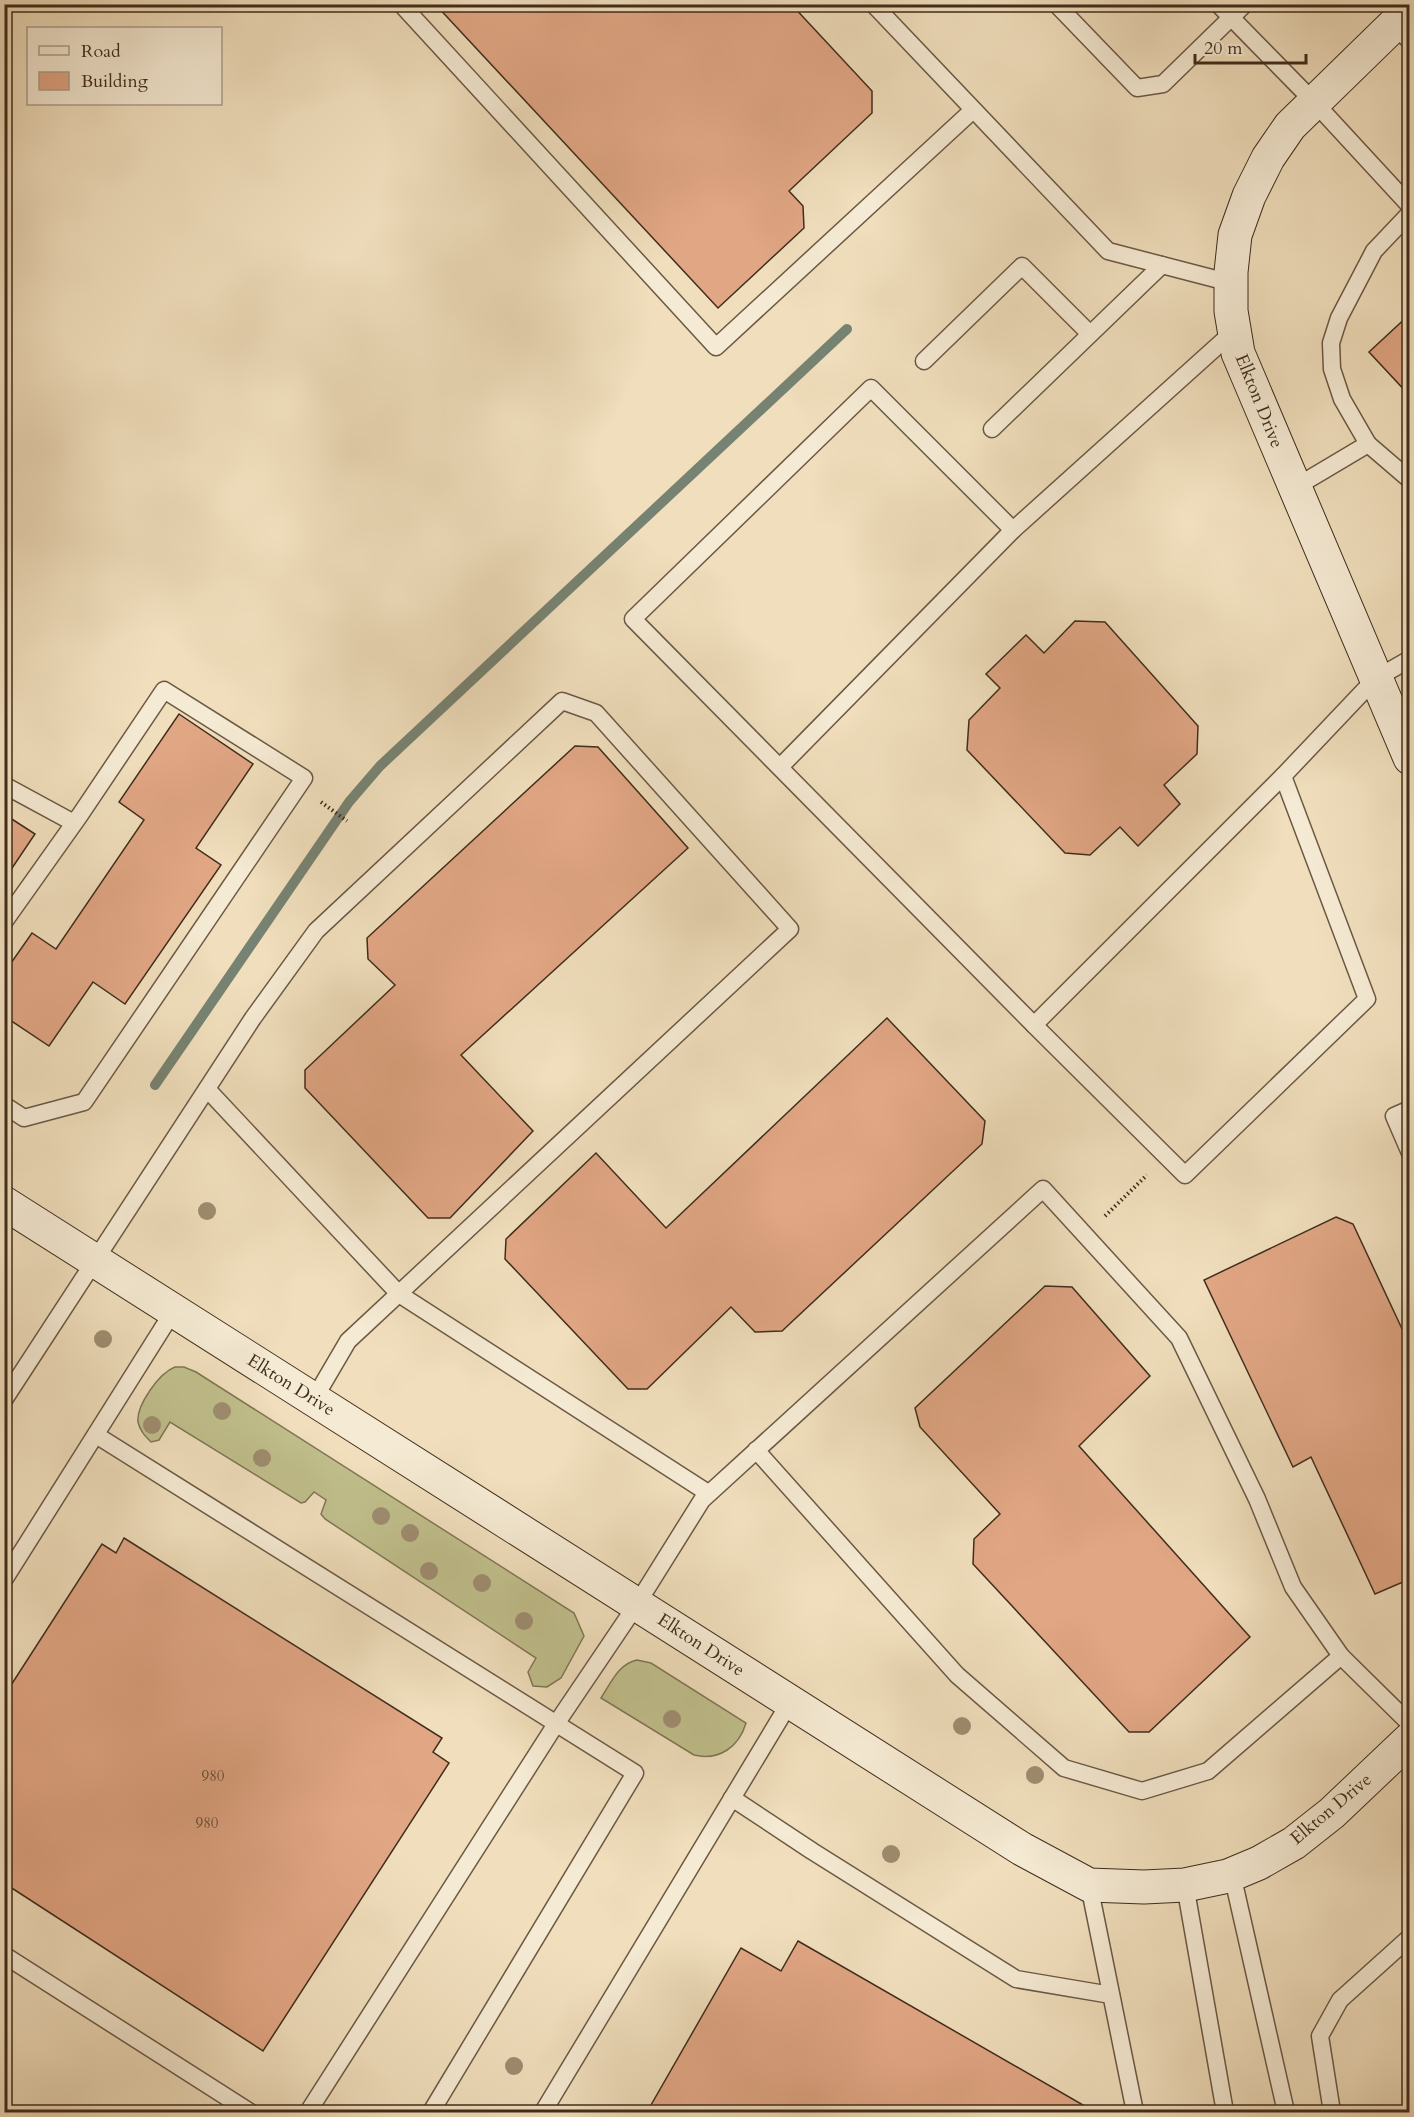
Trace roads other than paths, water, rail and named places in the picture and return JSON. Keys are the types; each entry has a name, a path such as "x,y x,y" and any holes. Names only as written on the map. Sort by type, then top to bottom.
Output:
{"street":[{"name":"Elkton Drive","path":"1404,25 1290,126 1268,158 1249,196 1235,235 1231,311 1238,353 1410,759"},
{"name":"Elkton Drive","path":"4,1203 1022,1849 1089,1885 1144,1887 1185,1885 1232,1874 1259,1863 1294,1843 1332,1813 1410,1739"}],"lane":[{"path":"401,4 716,347 973,110"},
{"path":"873,4 1107,251 1231,283"},
{"path":"1056,4 1137,88 1163,84 1245,4"},
{"path":"1218,4 1315,103 1410,206"},
{"path":"1410,213 1374,251 1339,318 1331,343 1332,369 1342,399 1368,444 1410,480"},
{"path":"992,429 1162,265"},
{"path":"924,361 1022,266 1090,334"},
{"path":"780,767 1013,530 1234,330"},
{"path":"1013,530 871,388 633,619 1185,1175 1367,999 1283,777"},
{"path":"1294,488 1368,444"},
{"path":"1034,1024 1283,777 1375,679 1410,659"},
{"path":"4,922 164,690 304,778 84,1102 24,1118 4,1105"},
{"path":"7,1390 95,1260 252,1018 316,930 562,701 596,713 790,929 348,1341 314,1399"},
{"path":"4,785 74,823"},
{"path":"207,1089 399,1294 708,1493"},
{"path":"1410,1109 1394,1116 1410,1153"},
{"path":"308,2112 556,1724 708,1493 1044,1189 1179,1338 1257,1499 1293,1587 1341,1656 1410,1724"},
{"path":"4,1580 174,1310"},
{"path":"96,1435 634,1773 431,2112"},
{"path":"756,1450 957,1674 1064,1768 1143,1791 1208,1771 1341,1656"},
{"path":"543,2112 790,1702"},
{"path":"732,1798 822,1858 1016,1978 1112,1995"},
{"path":"1232,1874 1286,2112"},
{"path":"1089,1885 1135,2112"},
{"path":"1185,1885 1225,2112"},
{"path":"1332,2112 1320,2036 1340,2000 1410,1937"},
{"path":"4,1955 250,2112"}],"waterway":[{"path":"155,1085 349,802 380,766 847,329"}]}
